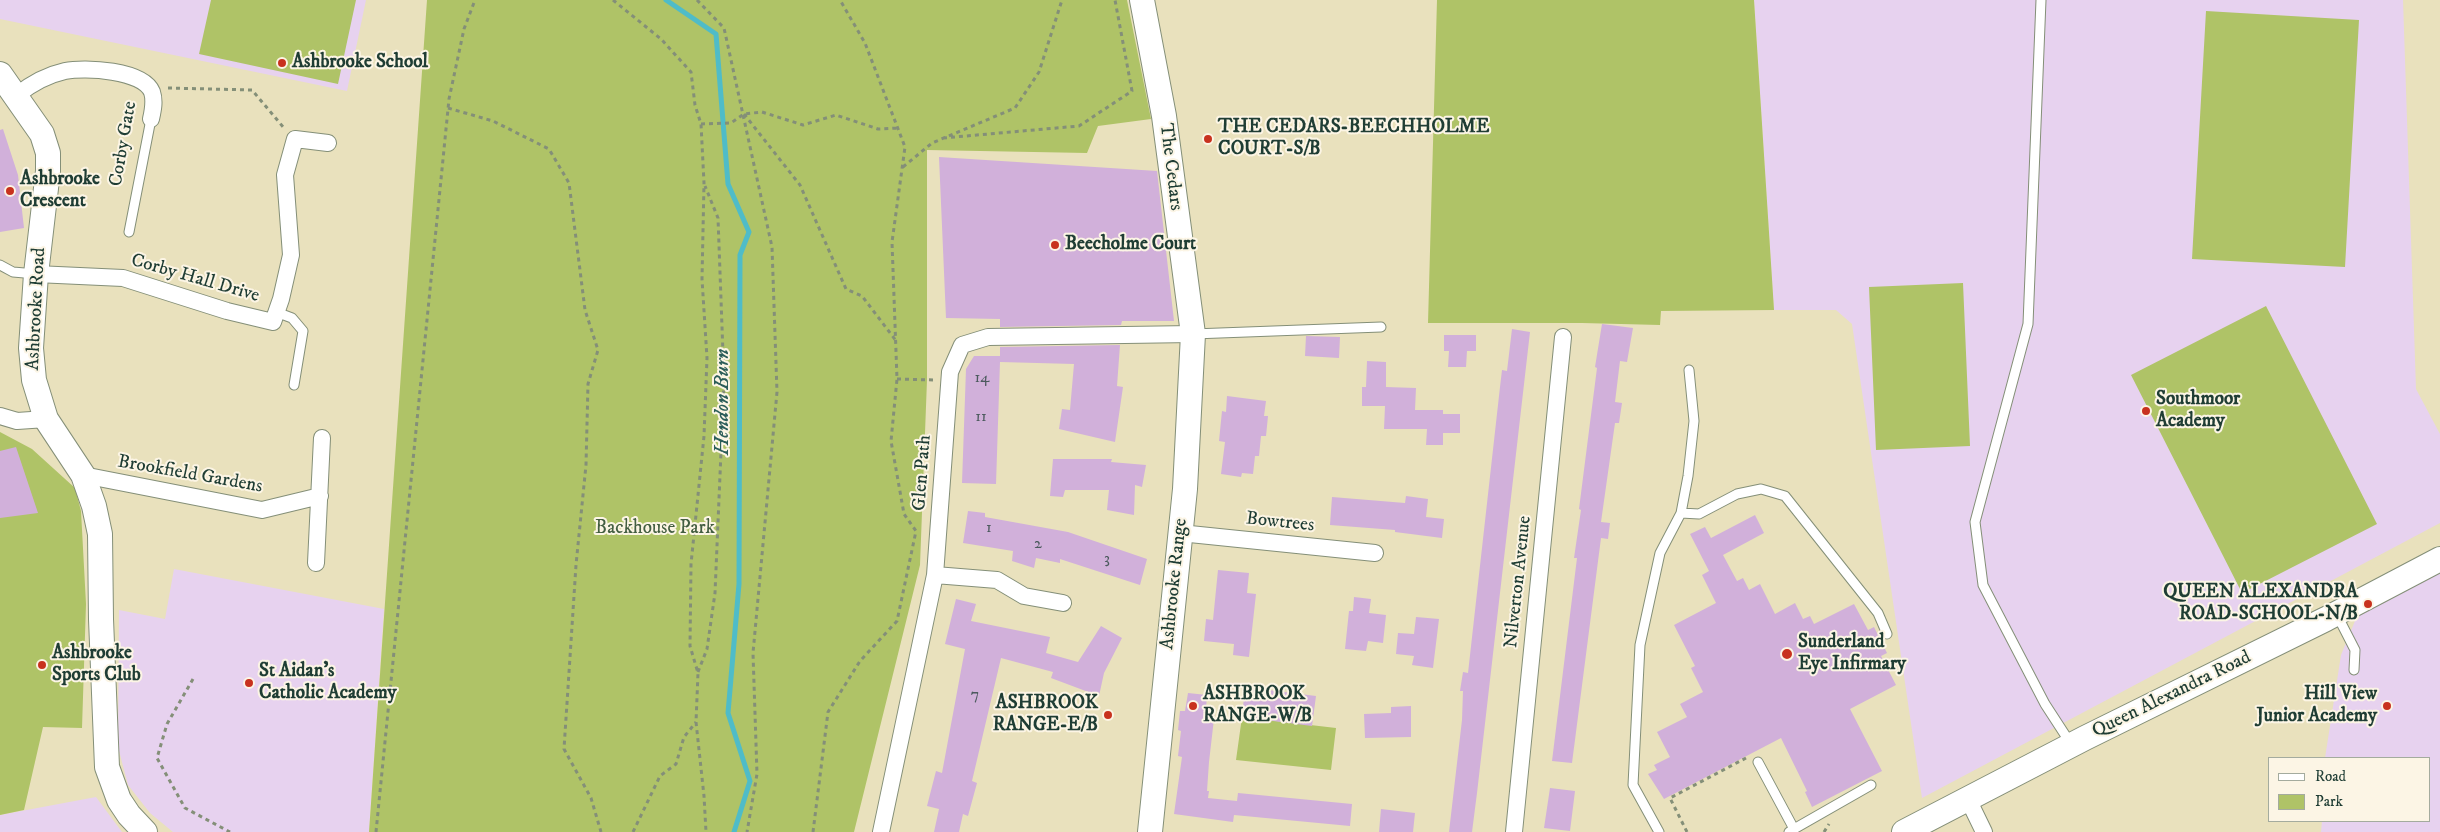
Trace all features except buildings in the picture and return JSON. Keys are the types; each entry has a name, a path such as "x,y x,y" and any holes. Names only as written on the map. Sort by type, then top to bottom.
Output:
{"street":[{"name":"The Cedars","path":"1142,0 1164,116 1192,334"},
{"name":"Corby Gate","path":"16,95 52,74 81,69 105,70 136,78 150,88 154,103 151,119"},
{"name":"Ashbrooke Road","path":"0,74 42,134 48,153 48,171 36,274 32,364 38,400 46,420 82,476 94,506 100,534 101,619 107,767 120,800 129,815 145,832"},
{"path":"295,139 328,143"},
{"name":"Corby Hall Drive","path":"36,274 123,278 227,311 273,322 291,255 285,175 295,139"},
{"name":"Glen Path","path":"881,832 935,575 950,372 962,345 988,336 1192,334"},
{"name":"Ashbrooke Range","path":"1150,832 1180,534 1192,334"},
{"name":"Nilverton Avenue","path":"1514,832 1563,336"},
{"path":"0,416 16,421 46,420"},
{"path":"316,563 322,438"},
{"name":"Brookfield Gardens","path":"82,476 262,510 320,496"},
{"name":"Bowtrees","path":"1180,534 1375,553"},
{"name":"Queen Alexandra Road","path":"1904,832 2072,745 2336,614 2440,559"},
{"path":"935,575 997,580 1024,596 1063,603"},
{"path":"1968,799 1984,832"}],"lane":[{"path":"2040,0 2028,324 1975,522 1983,585 2044,704 2072,745"},
{"name":"Corby Gate","path":"129,232 151,119"},
{"path":"0,265 13,272 36,274"},
{"path":"276,312 292,318 303,331 294,385"},
{"path":"1192,334 1381,327"},
{"path":"1659,832 1633,785 1640,645 1660,553 1681,513 1688,476 1694,421 1688,370"},
{"path":"1681,513 1699,514 1737,494 1761,489 1785,496 1878,613 1887,634"},
{"path":"2336,614 2355,650 2354,670"},
{"path":"1758,762 1792,830 1870,785"}],"path":[{"path":"376,832 448,108 464,29 476,0"},
{"path":"613,0 661,39 691,72 695,105 701,124 704,183 702,279 707,358 705,426 691,564 690,646 698,673"},
{"path":"697,0 724,28 772,247 777,392 753,653 757,774 747,832"},
{"path":"813,832 828,712 860,661 897,621 916,531 904,514 891,441 897,379 892,242 905,147 865,43 840,0"},
{"path":"903,167 932,143 1015,108 1039,72 1062,0"},
{"path":"943,138 1079,126 1132,91 1115,0"},
{"path":"150,88 252,90 295,139"},
{"path":"448,108 493,121 549,149 568,183 585,310 598,350 588,384 586,465 576,565 564,749 591,798 601,832"},
{"path":"701,124 731,123 744,114 762,112 803,125 836,115 878,130 899,128"},
{"path":"744,114 800,185 846,289 862,296 896,342"},
{"path":"704,183 718,218 724,381 715,594 707,649 698,673 696,722 706,832"},
{"path":"897,379 950,380"},
{"path":"193,679 167,724 157,758 185,808 230,832"},
{"path":"633,832 660,776 676,764 684,737 696,722"},
{"path":"1687,832 1670,798 1749,757 1748,755"}],"shaded area":[{"name":"Ashbrooke School","path":"0,0 366,0 347,91 0,19"},
{"name":"Southmoor Academy","path":"1754,0 2403,0 2416,389 2440,434 2440,523 1922,798 1852,324 1836,310 1774,310"},
{"name":"St Aidan's Catholic Academy","path":"174,569 384,609 369,832 173,832 150,813 128,785 118,747 119,610 165,619"},
{"name":"Hill View Junior Academy","path":"2440,570 2440,832 2321,832 2322,822 2430,822 2430,757 2325,757 2341,655 2357,616"},
{"path":"96,797 122,832 0,832 0,815"}],"green space":[{"path":"211,0 356,0 338,84 199,54"},
{"name":"Backhouse Park","path":"427,0 1127,0 1151,119 1098,126 1087,153 927,150 927,380 920,565 854,832 369,832"},
{"path":"1437,0 1754,0 1774,310 1661,311 1660,325 1428,323"},
{"path":"2206,11 2359,20 2345,267 2192,259"},
{"path":"1963,283 1970,446 1876,450 1869,287"},
{"path":"2266,306 2377,524 2242,593 2131,375"},
{"name":"Ashbrooke Sports Club","path":"0,432 32,449 75,488 81,511 86,604 82,728 43,727 24,810 0,815"},
{"path":"1242,717 1336,728 1331,770 1236,760"}],"waterway":[{"name":"Hendon Burn","path":"666,0 716,34 728,184 749,232 740,255 739,584 728,713 750,781 734,832"}],"place":[{"name":"Ashbrooke School","path":"282,63"},
{"name":"THE CEDARS-BEECHHOLME COURT-S/B","path":"1208,139"},
{"name":"Ashbrooke Crescent","path":"10,191"},
{"name":"Beecholme Court","path":"1055,245"},
{"name":"Southmoor Academy","path":"2146,411"},
{"name":"QUEEN ALEXANDRA ROAD-SCHOOL-N/B","path":"2368,604"},
{"name":"Sunderland Eye Infirmary","path":"1787,654"},
{"name":"Ashbrooke Sports Club","path":"42,665"},
{"name":"St Aidan's Catholic Academy","path":"249,683"},
{"name":"ASHBROOK RANGE-W/B","path":"1193,706"},
{"name":"Hill View Junior Academy","path":"2387,706"},
{"name":"ASHBROOK RANGE-E/B","path":"1108,715"}]}
